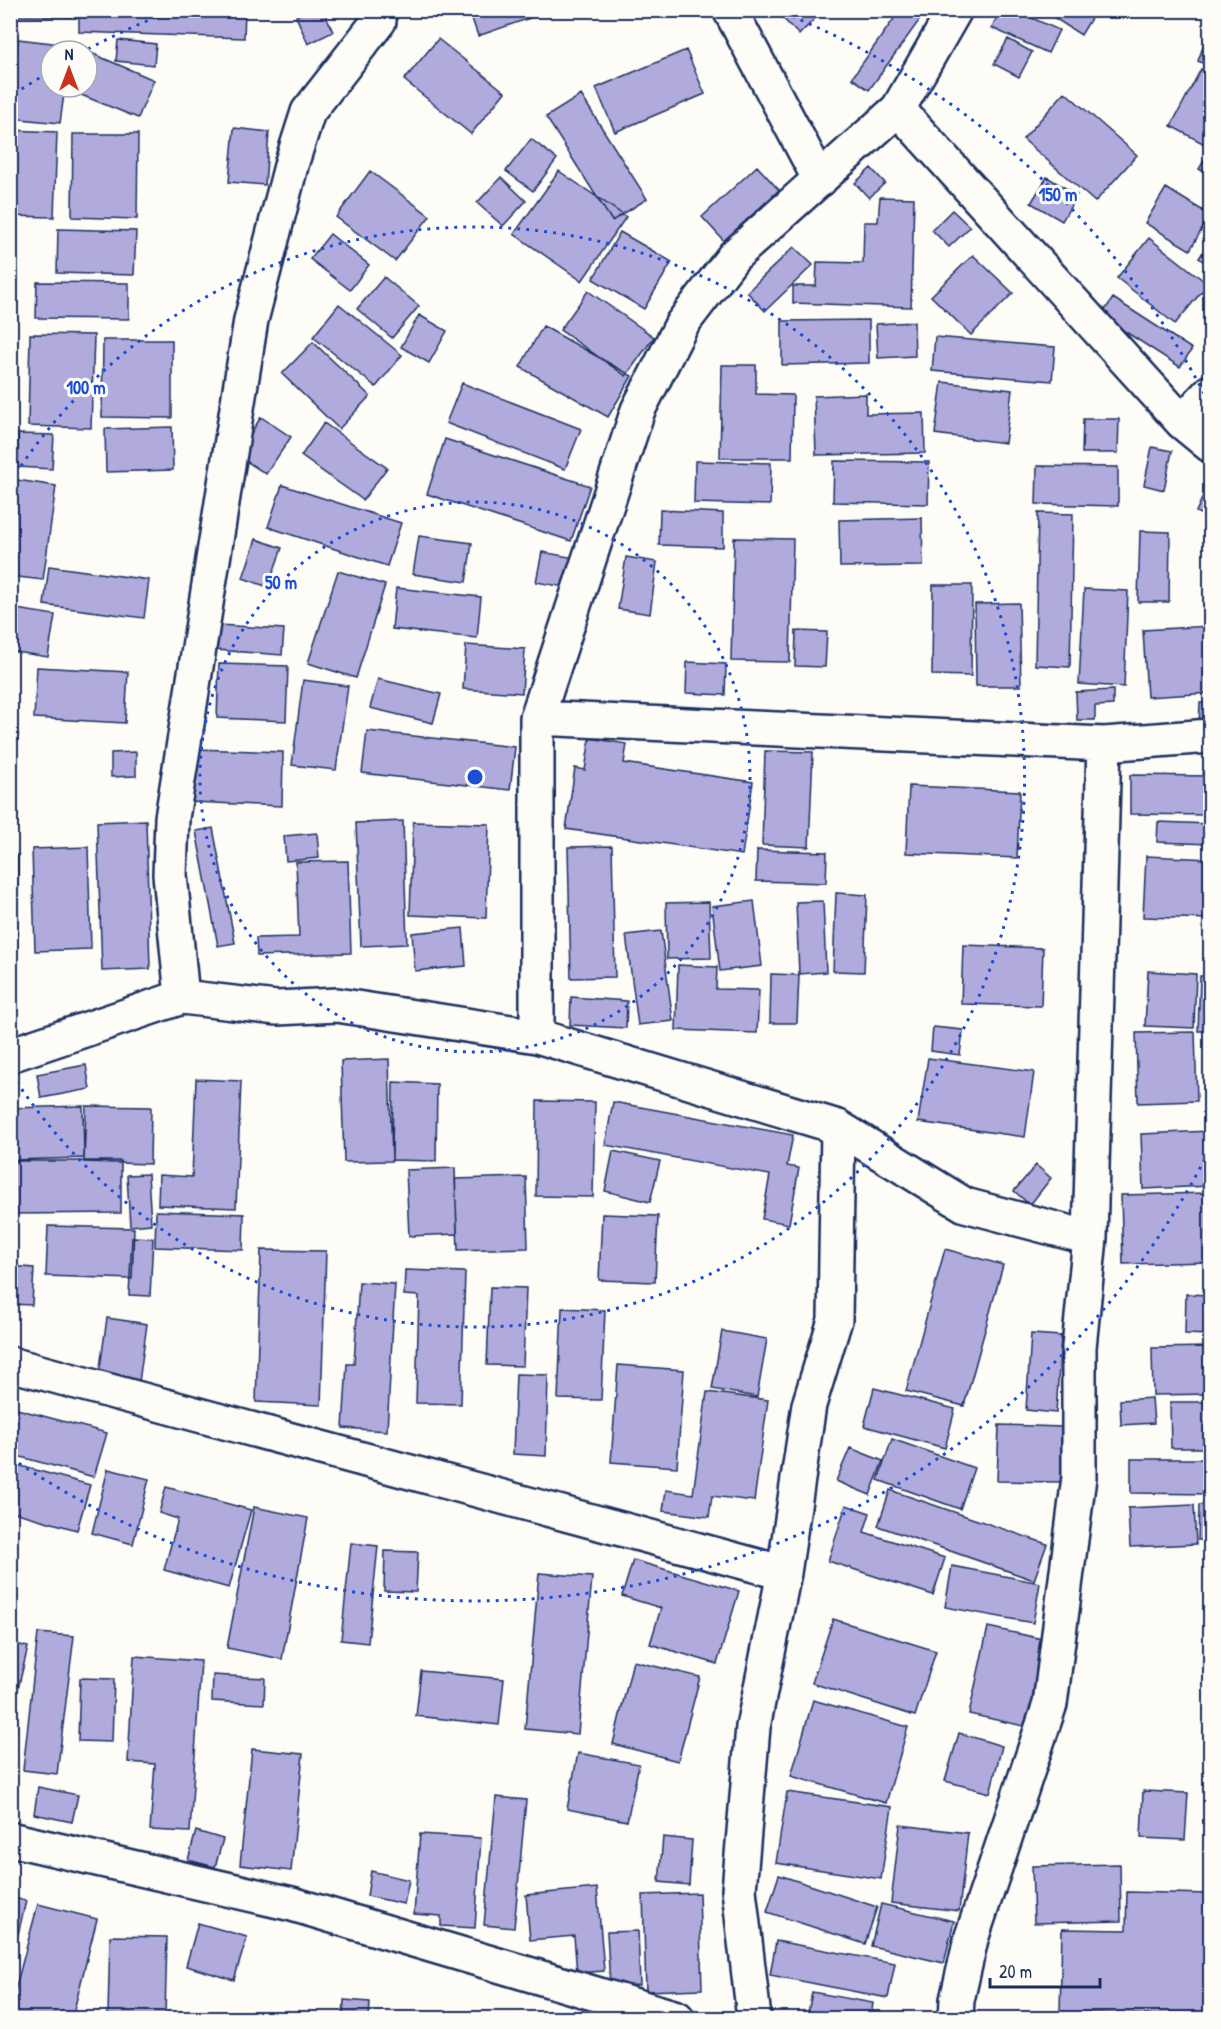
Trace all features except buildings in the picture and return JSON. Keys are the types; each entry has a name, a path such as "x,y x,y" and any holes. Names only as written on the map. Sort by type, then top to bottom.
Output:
{"street":[{"path":"730,10 820,180"},
{"path":"537,1036 537,718 621,456 638,410 682,324 734,256 898,109 956,10"},
{"path":"183,997 170,875 172,818 251,320 292,162 308,112 379,21"},
{"path":"898,109 1182,422 1210,445"},
{"path":"1182,422 1210,392"},
{"path":"537,718 1104,744 1210,736"},
{"path":"956,2019 957,2000 971,1939 1050,1704 1079,1477 1079,1347 1090,1238 1104,744"},
{"path":"10,1055 183,997 277,1008 338,1005 537,1036 838,1127 965,1205 1090,1238"},
{"path":"754,2019 739,1890 753,1727 784,1573 809,1405 835,1320 838,1127"},
{"path":"10,1364 784,1573"},
{"path":"10,1839 292,1904 677,2019"}]}
